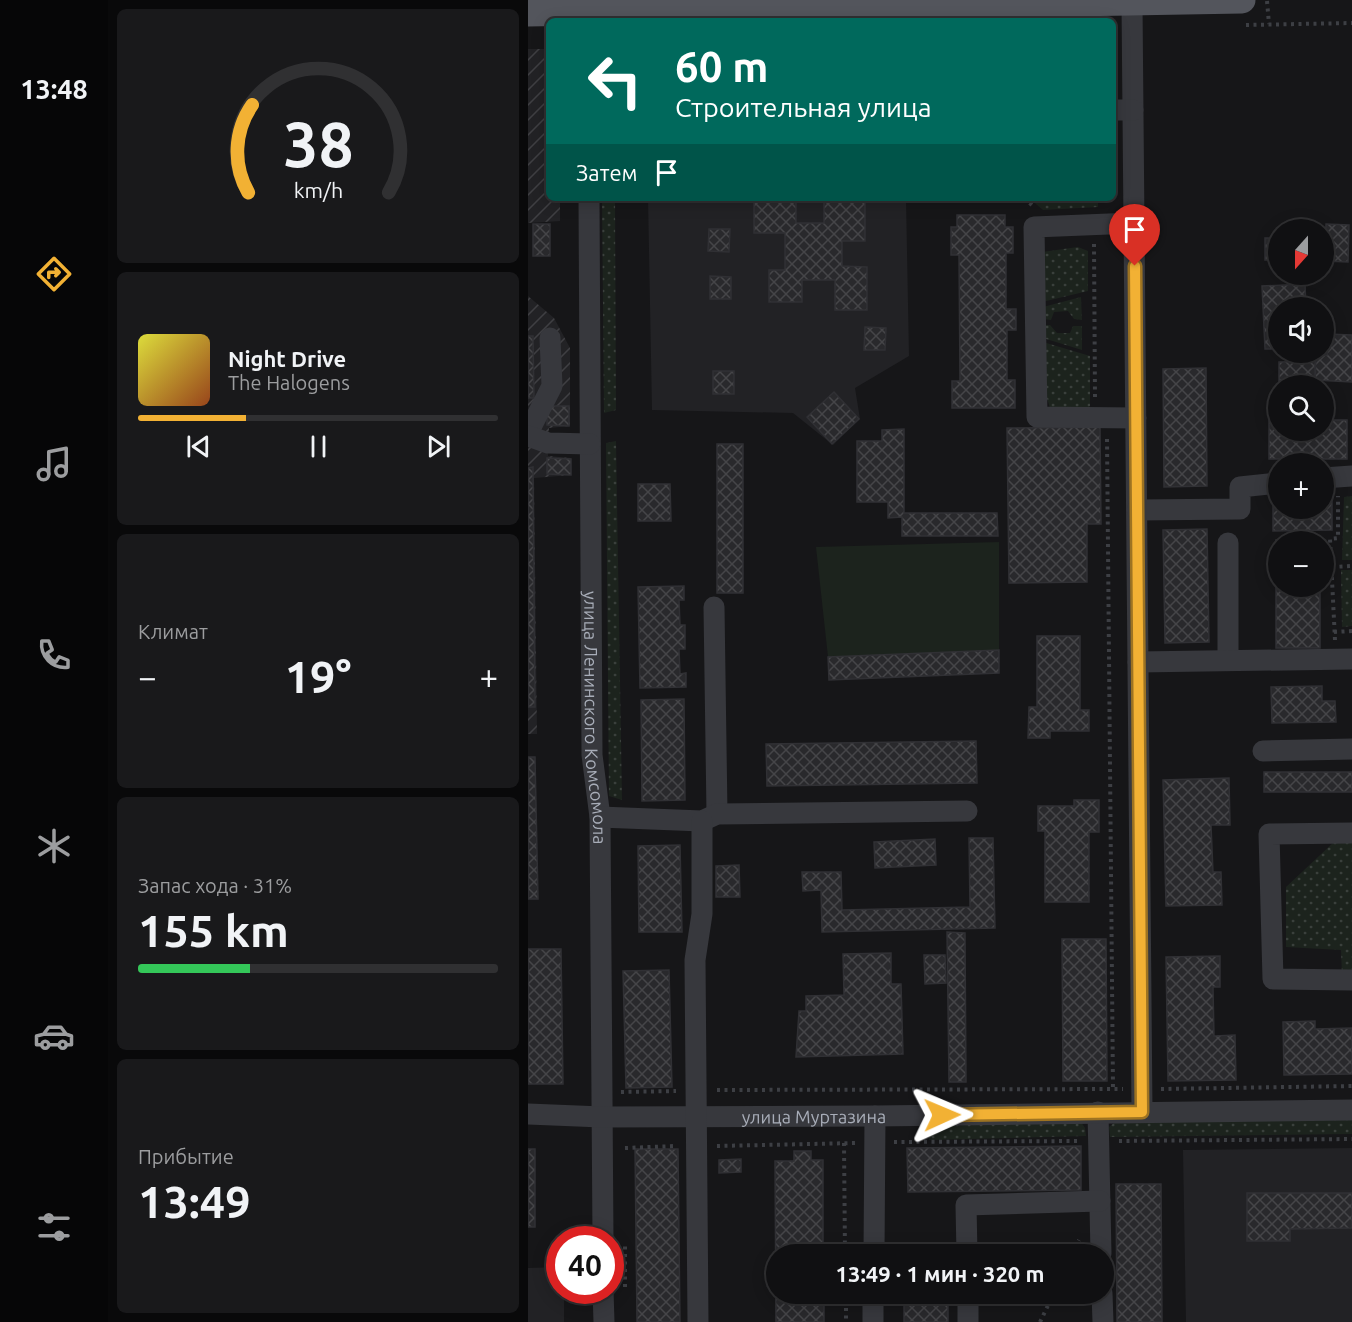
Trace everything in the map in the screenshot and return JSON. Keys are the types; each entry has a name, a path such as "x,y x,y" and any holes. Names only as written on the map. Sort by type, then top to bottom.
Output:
{"main road":[{"path":"528,13 587,16 703,11 871,15 1052,3 1132,4 1242,0"}],"street":[{"path":"1132,4 1123,110 1134,223 1142,1112"},
{"name":"улица Ленинского Комсомола","path":"589,201 592,755 600,817 603,1226"},
{"path":"1134,223 1034,227 1037,417 1136,418"},
{"path":"550,338 552,386 528,434 548,443 590,444"},
{"path":"1137,510 1240,509 1240,487 1268,484"},
{"path":"1228,543 1228,660"},
{"path":"698,1322 698,1116 694,960 702,914 709,818 714,607"},
{"path":"1138,662 1344,659"},
{"path":"1263,751 1352,749"},
{"path":"600,817 709,818 967,811"},
{"path":"1352,833 1269,834 1273,979 1352,980"},
{"name":"улица Муртазина","path":"528,1114 602,1117 875,1116 1352,1110"},
{"path":"1098,1112 1101,1244"},
{"path":"874,1244 875,1116"},
{"path":"967,1244 966,1205 1100,1202"},
{"path":"603,1304 604,1322"},
{"path":"873,1304 873,1322"},
{"path":"968,1304 968,1322"},
{"path":"1102,1304 1103,1322"}],"path":[{"path":"1267,0 1269,24 1352,23"},
{"path":"1094,224 1095,419 1107,429 1113,1089"},
{"path":"1334,538 1338,538 1338,477"},
{"path":"1334,567 1352,566"},
{"path":"1333,597 1334,632 1344,659"},
{"path":"1334,632 1352,631"},
{"path":"602,1092 1352,1086"},
{"path":"625,1148 876,1142 1352,1139"},
{"path":"844,1143 845,1244"},
{"path":"846,1304 846,1322"},
{"path":"1040,1322 1048,1304"}],"shaded area":[{"path":"528,49 546,49 546,201 560,201 560,221 528,223"},
{"path":"602,201 615,201 616,410 604,413"},
{"path":"648,201 906,201 909,356 855,388 860,419 833,445 793,413 652,410"},
{"path":"1032,201 1098,201 1098,207 1043,210"},
{"path":"1078,247 1088,251 1088,291 1042,302 1042,252"},
{"path":"528,296 554,318 570,348 570,426 549,428 548,456 571,458 571,475 534,478 537,734 528,734"},
{"path":"1081,297 1082,320 1074,319 1068,311 1054,312 1051,320 1043,319 1043,307"},
{"path":"1043,325 1050,325 1057,333 1070,333 1073,326 1082,326 1082,350 1043,338"},
{"path":"1043,342 1090,356 1090,406 1083,413 1051,411 1043,386"},
{"path":"616,441 622,800 609,796 606,443"},
{"path":"1352,496 1352,560 1342,560 1344,497"},
{"path":"999,542 999,650 828,657 816,547"},
{"path":"1341,570 1352,570 1352,626 1342,627"},
{"path":"1352,840 1352,974 1342,975 1341,950 1286,947 1286,887 1335,841"},
{"path":"1352,1119 1352,1134 1110,1137 1109,1127 1115,1122"},
{"path":"1081,1122 1086,1136 929,1140 931,1126"},
{"path":"1352,1148 1352,1322 1186,1322 1183,1150"},
{"path":"546,1267 546,1304 564,1304 564,1322 528,1322 528,1268"}],"building":[{"path":"754,201 796,201 796,223 824,223 824,201 865,201 865,241 842,241 842,266 867,267 867,310 835,310 835,280 802,280 802,302 769,302 769,270 785,270 785,233 754,233"},
{"path":"957,215 1005,215 1005,227 1013,227 1013,253 1006,253 1006,309 1016,309 1016,330 1007,330 1007,380 1015,380 1015,408 952,408 952,381 960,381 959,255 951,255 951,227 957,227"},
{"path":"533,224 550,224 550,256 533,256"},
{"path":"1334,224 1349,225 1348,262 1334,261"},
{"path":"709,229 730,229 729,252 708,251"},
{"path":"1265,238 1268,238 1268,260 1265,260"},
{"path":"710,276 731,277 731,299 710,299"},
{"path":"1305,285 1306,297 1268,297 1268,349 1265,349 1262,286"},
{"path":"865,327 886,328 885,350 864,350"},
{"path":"1334,334 1352,335 1352,382 1334,381 1334,375 1315,375 1316,363 1334,363"},
{"path":"528,336 533,336 534,398 528,398"},
{"path":"1279,363 1315,363 1315,375 1279,375"},
{"path":"1206,368 1207,486 1164,487 1163,369"},
{"path":"713,371 734,371 734,394 713,394"},
{"path":"834,392 859,419 832,444 807,417"},
{"path":"547,406 569,406 569,426 547,425"},
{"path":"1334,420 1347,420 1347,459 1334,459 1334,453 1269,453 1269,441 1334,441"},
{"path":"1100,427 1101,524 1087,524 1087,582 1009,583 1007,428"},
{"path":"904,429 904,513 997,513 998,536 902,536 902,517 888,518 888,502 857,502 857,441 882,441 882,430"},
{"path":"717,444 743,444 743,593 717,593"},
{"path":"547,458 571,459 571,475 547,474"},
{"path":"533,467 535,707 528,707 528,468"},
{"path":"638,484 670,484 671,521 638,521"},
{"path":"1273,519 1332,519 1332,530 1273,531"},
{"path":"1207,529 1209,642 1165,643 1163,530"},
{"path":"684,586 684,600 679,600 680,625 685,625 685,649 679,649 680,674 686,673 686,687 640,688 638,587"},
{"path":"1276,597 1320,597 1320,648 1276,648"},
{"path":"1037,636 1080,636 1080,710 1089,710 1089,731 1050,731 1050,738 1028,738 1029,707 1037,707"},
{"path":"999,650 999,673 829,680 828,657"},
{"path":"1322,686 1322,701 1335,701 1336,722 1272,723 1271,687"},
{"path":"684,699 685,800 642,801 641,700"},
{"path":"976,741 977,783 767,786 766,744"},
{"path":"528,757 535,757 538,899 528,899"},
{"path":"1264,772 1352,772 1352,792 1264,792"},
{"path":"1229,778 1230,825 1211,825 1213,872 1221,872 1222,905 1166,906 1163,780"},
{"path":"1074,800 1099,800 1099,832 1089,832 1089,902 1045,902 1045,831 1038,831 1038,806 1074,806"},
{"path":"969,838 993,838 995,928 822,932 821,890 803,891 802,872 841,872 842,910 970,907"},
{"path":"935,839 936,865 875,868 874,842"},
{"path":"680,845 682,932 639,932 638,846"},
{"path":"739,865 740,897 716,897 716,866"},
{"path":"947,932 965,933 966,1082 949,1082"},
{"path":"1062,939 1106,939 1107,1081 1063,1081"},
{"path":"528,949 561,949 563,1084 528,1084"},
{"path":"891,953 891,984 901,984 903,1054 796,1057 799,1011 806,1011 806,996 844,995 843,954"},
{"path":"924,955 945,955 946,983 925,984"},
{"path":"1220,956 1220,987 1213,987 1214,1036 1235,1035 1236,1080 1168,1081 1166,957"},
{"path":"669,970 672,1087 626,1088 623,971"},
{"path":"1315,1021 1315,1029 1352,1028 1352,1074 1284,1075 1283,1022"},
{"path":"1081,1146 1081,1190 908,1192 907,1148"},
{"path":"528,1149 535,1149 535,1227 528,1227"},
{"path":"635,1149 678,1149 680,1322 637,1322"},
{"path":"794,1151 811,1151 811,1160 823,1160 823,1244 776,1244 775,1161 794,1161"},
{"path":"741,1159 741,1172 719,1173 719,1160"},
{"path":"1116,1184 1161,1184 1162,1322 1117,1322"},
{"path":"1247,1193 1352,1193 1352,1228 1290,1229 1290,1241 1247,1241"},
{"path":"776,1304 824,1304 824,1322 776,1322"},
{"path":"904,1304 948,1304 948,1322 904,1322"}],"route":[{"path":"942,1115 1142,1112 1135,266"}]}
